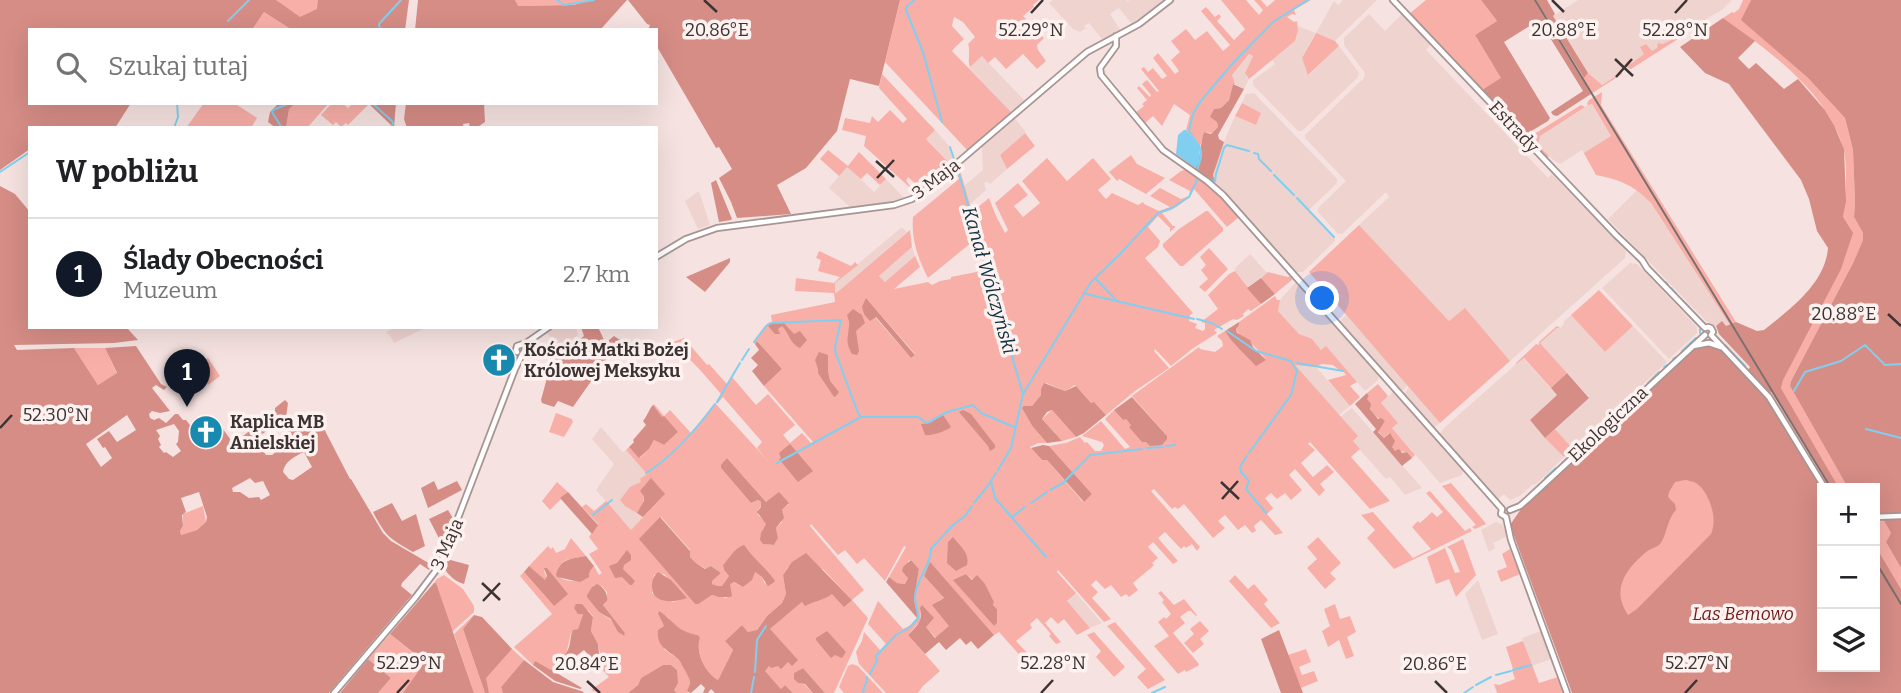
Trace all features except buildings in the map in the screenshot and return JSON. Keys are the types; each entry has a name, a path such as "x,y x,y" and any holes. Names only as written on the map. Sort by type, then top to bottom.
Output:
{"main road":[{"name":"3 Maja","path":"658,256 693,236 724,226 888,206 912,198 928,188 1087,52 1139,24 1170,0"},
{"name":"Estrady","path":"1393,0 1634,254 1704,332"},
{"path":"1116,36 1116,46 1100,68 1101,75 1165,152 1223,195 1502,509 1567,693"},
{"name":"3 Maja","path":"334,693 440,565 522,350 546,329"},
{"path":"1704,332 1707,336 1711,335 1769,397 1822,483"},
{"name":"Ekologiczna","path":"1510,510 1528,499 1704,332"},
{"path":"1692,346 1709,343 1723,348"},
{"path":"1502,509 1510,510 1506,517"},
{"path":"1880,517 1901,516"}],"shaded area":[{"path":"276,0 326,0 312,28"},
{"path":"515,0 591,0 574,5 517,6"},
{"path":"900,0 1039,0 1023,16 1044,38 1037,45 1046,61 1037,69 1023,54 1006,69 995,57 988,63 982,56 970,67 968,44 975,37 963,22 954,17 952,26 964,39 952,51 1011,112 968,151 885,62"},
{"path":"1053,0 1163,1 1132,24 1119,8 1110,14 1121,31 1102,39 1089,23 1080,32 1073,29 1049,3"},
{"path":"1221,0 1246,0 1259,15 1263,10 1254,0 1261,0 1267,7 1275,0 1311,0 1294,10 1296,15 1287,17 1297,21 1295,41 1249,79 1245,73 1253,56 1249,54 1232,75 1235,84 1229,100 1221,108 1214,109 1211,117 1218,127 1212,133 1204,132 1200,147 1186,130 1190,115 1174,104 1162,126 1153,116 1144,124 1135,113 1147,100 1137,88 1139,86 1150,97 1142,84 1147,80 1159,91 1141,69 1144,67 1148,72 1153,68 1162,79 1167,76 1153,58 1158,53 1175,74 1179,71 1171,60 1180,52 1171,41 1186,29 1195,40 1207,31 1223,51 1230,45 1201,11 1206,7 1215,17 1219,14 1221,17 1217,21 1234,40 1245,29"},
{"path":"1343,0 1377,0 1335,41 1315,33 1302,58 1309,75 1339,46 1359,73 1358,77 1302,131 1298,131 1253,85 1253,80 1275,64 1272,60 1295,41 1298,26 1316,33 1334,1 1338,5"},
{"path":"1426,0 1481,0 1497,21 1475,35 1502,79 1482,90 1479,88 1409,14"},
{"path":"1534,0 1583,77 1588,73 1602,85 1621,73 1621,70 1622,74 1591,94"},
{"path":"1578,0 1732,0 1723,9 1601,85 1588,73 1553,16"},
{"path":"1743,0 1751,0 1742,20 1808,78 1845,118 1853,150 1854,217 1863,233 1863,240 1790,386 1845,483 1836,483 1781,388 1782,381 1812,323 1843,217 1845,154 1835,127 1809,90 1776,58 1723,18 1739,9"},
{"path":"264,12 289,28 253,28"},
{"path":"1369,14 1385,31 1402,14 1432,43 1426,50 1548,178 1552,174 1626,251 1625,258 1510,361 1465,309 1449,321 1359,225 1389,197 1386,192 1342,234 1338,234 1318,212 1318,208 1346,181 1305,135 1364,78 1365,73 1344,45 1344,38"},
{"path":"1664,22 1667,24 1664,26 1666,30 1673,27 1678,39 1631,69 1628,68 1625,65 1628,60 1631,64 1644,54 1640,47 1646,44 1652,51 1657,48 1658,43 1671,40 1663,26"},
{"path":"1316,33 1335,41 1339,46 1308,75 1302,58"},
{"path":"1249,54 1253,56 1246,70 1249,79 1244,89 1235,84 1232,75"},
{"path":"982,56 1025,101 1011,112 969,68"},
{"path":"882,74 935,130 926,139 951,165 921,189 908,177 906,181 916,193 864,146 866,136 842,130 845,118 870,123 872,116 878,122 890,110 903,123 907,119 879,88"},
{"path":"1602,92 1601,105 1736,322 1730,325 1651,203 1626,184 1596,175 1584,153 1611,136 1592,104 1587,104"},
{"path":"1254,93 1337,179 1337,183 1309,210 1335,237 1335,241 1303,272 1295,272 1215,182 1213,175 1235,116 1256,125 1261,113 1242,103 1246,94"},
{"path":"1242,103 1261,113 1256,125 1235,116"},
{"path":"1591,103 1661,219 1730,325 1726,327 1722,322 1716,326 1706,321 1608,219 1637,190 1625,182 1596,175 1582,150 1560,164 1538,145 1539,136"},
{"path":"203,105 237,105 257,118 252,126 187,126"},
{"path":"294,105 327,105 309,126 286,126 289,109"},
{"path":"330,105 344,105 348,108 351,105 368,105 348,125 346,123 340,126 336,122 333,125 321,115"},
{"path":"1581,105 1585,107 1540,136 1538,145 1549,156 1547,158 1532,144 1531,136"},
{"path":"1015,119 1026,132 1000,155 1007,169 990,184 984,183 986,190 969,205 964,186 983,170 982,147"},
{"path":"935,130 949,146 954,162 951,165 926,138"},
{"path":"1025,133 1035,146 1007,169 1000,155"},
{"path":"828,150 848,166 859,152 886,179 880,185 867,173 861,179 847,167 839,176 820,159"},
{"path":"1131,155 1137,164 1165,178 1146,194 1119,179 1117,181 1109,172"},
{"path":"1047,158 1067,181 1093,158 1111,179 1098,190 1106,199 1112,193 1138,205 1143,202 1159,211 1170,207 1150,196 1160,188 1181,199 1189,196 1172,210 1162,213 1176,226 1170,232 1170,228 1158,216 1148,227 1160,241 1158,247 1145,258 1193,313 1189,321 1197,324 1195,328 1203,331 1205,329 1205,323 1201,322 1218,309 1208,295 1235,271 1261,304 1251,311 1248,309 1244,316 1237,320 1233,319 1214,330 1217,333 1171,366 1155,349 1169,368 1106,415 1075,385 1065,391 1046,383 1032,406 1024,406 1033,427 1047,443 1030,447 1042,460 1047,460 1083,502 1092,494 1049,446 1080,437 1095,451 1101,451 1104,445 1102,442 1082,436 1101,421 1125,449 1130,447 1105,419 1114,410 1132,425 1129,427 1167,436 1132,396 1199,347 1215,352 1223,346 1217,336 1225,331 1228,336 1266,359 1239,335 1236,329 1239,322 1275,296 1280,300 1278,311 1299,334 1312,339 1321,350 1326,346 1357,382 1350,386 1360,397 1350,406 1328,380 1346,375 1343,371 1333,365 1295,365 1358,436 1353,441 1360,449 1351,457 1390,501 1370,509 1310,442 1308,444 1315,450 1301,463 1313,477 1327,465 1334,472 1320,484 1325,490 1319,496 1295,469 1289,475 1302,490 1291,500 1285,493 1277,499 1271,493 1265,498 1273,508 1267,514 1283,533 1275,535 1261,520 1254,526 1256,531 1252,533 1245,525 1238,530 1225,515 1218,521 1225,528 1213,538 1184,504 1178,509 1172,509 1154,489 1151,491 1200,547 1197,551 1192,544 1181,549 1165,532 1158,538 1178,561 1173,564 1153,542 1148,547 1158,558 1152,563 1152,567 1133,583 1138,590 1129,597 1126,594 1121,597 1111,585 1105,589 1096,580 1091,585 1098,592 1092,598 1111,619 1104,622 1058,570 1076,593 1067,601 1090,628 1077,635 1064,619 1058,624 1051,617 1045,623 1061,642 1056,644 1037,618 1030,624 1032,628 1016,641 1030,656 1024,660 999,632 994,635 930,563 924,576 944,598 938,601 950,626 936,638 926,627 921,611 920,621 908,635 940,671 918,693 886,693 859,664 856,652 864,632 880,650 886,644 868,624 878,601 903,629 915,621 918,616 914,600 919,569 911,560 908,561 908,578 905,584 897,583 889,577 906,547 904,546 885,581 864,558 857,564 845,550 838,555 811,524 864,590 852,600 823,569 788,567 783,575 786,594 782,603 767,616 756,631 748,632 742,625 725,641 733,650 718,680 702,662 698,635 677,628 669,618 659,612 664,626 664,649 678,659 691,680 688,693 677,693 674,690 677,670 671,665 663,665 641,678 638,685 628,693 598,693 591,690 609,677 599,666 602,663 598,644 591,631 593,616 588,610 580,613 583,614 578,629 571,633 566,654 551,670 535,662 533,665 514,647 552,614 520,576 524,572 554,606 550,572 547,568 544,571 547,579 544,580 529,566 548,546 551,549 553,547 556,553 565,549 571,538 586,556 561,564 556,574 564,580 573,581 586,577 594,566 599,575 602,573 589,554 598,549 589,537 598,524 582,507 586,504 594,511 606,501 631,530 664,495 651,479 643,504 637,513 620,500 630,487 641,482 640,479 647,474 626,450 629,447 640,458 654,440 664,445 678,432 658,414 654,404 664,416 670,410 691,433 715,403 768,461 757,448 762,442 723,397 717,404 721,394 673,342 684,338 727,384 732,377 756,405 768,394 795,425 783,435 790,443 802,433 811,443 813,442 764,386 782,369 757,341 755,344 753,342 768,323 772,322 771,315 835,302 834,293 795,291 796,278 834,283 840,277 818,271 821,260 816,258 819,251 851,266 855,262 858,265 835,283 835,293 910,230 912,247 879,276 885,282 915,256 920,267 894,289 928,282 932,285 951,277 986,270 977,238 928,278 916,249 913,217 959,179 955,169 959,167 972,212 989,198 1005,233 1008,230 995,203 1018,183 1028,195 1014,206 1023,217 1040,203 1022,181","holes":["866,298 915,355 911,358 875,317","727,458 767,503 789,504 782,510 782,522 776,528 778,538 774,545 764,544 762,531 767,523 758,515 761,502 758,500 751,503 721,468","661,517 690,550 690,557 696,563 706,569 711,566 721,573 712,581 712,584 718,586 722,586 729,576 723,565 732,557 748,551 770,575 765,584 762,577 755,572 743,587 733,582 729,584 727,598 712,595 695,604 640,539","664,574 686,598 673,602 652,593 654,575","966,574 989,593 997,609 994,626 954,580","594,585 602,586 607,592 607,601 603,605 625,633 623,636 613,621 599,612 587,595"]},
{"path":"847,166 874,192 886,179 904,198 851,208 829,188"},
{"path":"1186,169 1214,190 1239,217 1227,227 1194,189 1189,196 1190,191 1169,180"},
{"path":"699,191 710,225 698,229 685,201"},
{"path":"1206,211 1223,231 1180,266 1163,244 1179,229"},
{"path":"1359,225 1449,321 1465,308 1510,361 1440,423 1309,272"},
{"path":"902,227 907,232 834,293 835,283"},
{"path":"912,247 915,256 885,282 879,276"},
{"path":"1209,248 1228,269 1205,292 1199,287 1208,279 1201,270 1206,265 1200,257"},
{"path":"1250,254 1267,273 1248,287 1235,268"},
{"path":"1630,263 1637,264 1697,327 1697,333 1669,359 1602,288"},
{"path":"1268,272 1293,279 1275,294 1261,278"},
{"path":"1295,283 1299,284 1379,375 1378,380 1365,391 1326,347 1321,350 1299,334 1278,311 1280,300"},
{"path":"1599,290 1633,326 1605,352 1571,315"},
{"path":"1346,315 1408,385 1402,391 1339,322"},
{"path":"1571,315 1605,352 1633,326 1667,362 1573,449 1555,429 1589,397 1540,343 1560,328"},
{"path":"1557,326 1560,328 1540,343 1567,373 1551,388 1524,358 1516,363"},
{"path":"392,329 423,329 394,343 386,332"},
{"path":"552,329 576,329 578,335 561,349 547,333"},
{"path":"74,348 105,348 117,374 98,385"},
{"path":"208,358 220,376 208,385 201,374 205,369 200,372 196,366"},
{"path":"1523,358 1557,395 1530,420 1564,457 1520,496 1510,500 1504,494 1497,500 1439,435"},
{"path":"1294,365 1316,367 1350,406 1339,415"},
{"path":"1378,384 1388,396 1381,403 1398,423 1392,428 1415,455 1412,458 1407,452 1395,451 1391,447 1389,433 1384,438 1378,431 1385,421 1373,413 1367,393"},
{"path":"1409,387 1440,423 1433,429 1403,395"},
{"path":"1773,391 1829,483 1821,483 1769,394"},
{"path":"1393,392 1463,471 1462,475 1440,483 1392,428 1381,403"},
{"path":"1352,408 1422,488 1405,495 1390,477 1386,479 1352,441 1357,436 1340,417"},
{"path":"1052,410 1076,437 1062,441 1042,419"},
{"path":"556,413 572,419 573,422 564,437 549,432"},
{"path":"601,427 623,452 626,450 665,494 631,530 596,490 614,464 592,439"},
{"path":"1555,429 1573,449 1564,457 1545,438"},
{"path":"1693,477 1713,503 1715,533 1621,630 1618,572 1668,498 1665,482"},
{"path":"557,482 568,492 550,510 542,501"},
{"path":"1451,483 1486,524 1475,529 1472,527 1476,525 1442,486"},
{"path":"1430,491 1465,531 1470,528 1472,531 1394,569 1367,538 1375,530 1361,515 1373,512 1413,558 1431,549 1412,527 1432,512 1437,517 1443,512 1426,493"},
{"path":"203,506 206,522 197,530 181,535 183,514"},
{"path":"1880,519 1883,519 1891,533 1886,542 1901,568 1901,589 1880,553"},
{"path":"1496,522 1503,525 1507,536 1493,543 1495,548 1489,552 1481,530"},
{"path":"1318,537 1341,563 1330,573 1336,579 1325,589 1307,568 1317,559 1307,547"},
{"path":"1463,539 1476,575 1456,597 1449,579 1436,584 1427,557 1445,548 1455,573 1460,572 1451,550 1447,547"},
{"path":"1510,549 1520,574 1501,582 1497,571 1507,567 1502,554"},
{"path":"444,575 463,589 474,606 474,612 453,631 403,693 378,693 391,678 368,659 390,634 413,653 434,583"},
{"path":"1235,575 1248,589 1254,584 1268,600 1264,604 1280,623 1271,628 1229,581"},
{"path":"1478,580 1498,634 1482,640 1465,594"},
{"path":"1161,591 1174,605 1184,599 1197,615 1188,611 1180,617 1185,623 1173,633 1199,664 1186,672 1185,670 1178,674 1154,646 1169,636 1158,622 1171,614 1158,593"},
{"path":"832,593 852,600 868,618 834,693 825,693 803,668 794,673 795,679 813,693 793,693 785,685 781,689 764,670 769,666 770,629 802,602 806,605"},
{"path":"1076,593 1102,623 1090,628 1066,601"},
{"path":"1335,604 1340,619 1350,616 1356,632 1347,637 1354,656 1346,659 1339,640 1328,647 1322,631 1330,626 1324,609"},
{"path":"474,615 463,629 485,693 474,693 454,634"},
{"path":"1200,621 1209,631 1200,639 1204,644 1193,653 1184,643 1194,634 1190,629"},
{"path":"1115,622 1165,680 1148,689 1137,677 1146,669 1107,626"},
{"path":"1541,631 1551,659 1532,666 1522,638"},
{"path":"1094,632 1125,667 1114,677 1096,657 1101,651 1087,635"},
{"path":"1523,641 1539,683 1558,677 1564,693 1497,693 1494,684 1499,685 1515,679 1506,647"},
{"path":"512,649 524,660 501,687 503,693 489,693 485,678"},
{"path":"1306,649 1311,662 1299,667 1302,675 1314,671 1318,681 1301,688 1288,655"},
{"path":"848,666 858,666 883,693 844,693 839,687"}],"green space":[{"path":"0,0 276,0 300,17 317,9 318,0 409,0 405,28 289,28 264,12 253,28 28,28 28,105 130,105 116,126 28,126 28,150 0,170"},
{"path":"418,0 515,0 518,6 627,0 602,28 415,28"},
{"path":"628,0 900,0 879,86 850,79 837,131 806,168 777,185 791,214 737,218 719,178 732,169 719,147 716,148 658,48 658,28 649,28 650,25"},
{"path":"1481,0 1534,0 1591,94 1557,116 1553,115 1551,112 1583,91 1539,20 1504,42 1550,118 1528,133 1522,132 1482,90 1501,78 1475,35 1497,21"},
{"path":"1536,0 1547,0 1555,14 1553,16 1588,73 1584,78"},
{"path":"1751,0 1901,0 1901,514 1880,515 1880,483 1845,483 1790,386 1863,240 1863,233 1854,217 1853,150 1845,118 1808,78 1741,20"},
{"path":"1723,18 1755,41 1738,58 1749,69 1756,63 1784,89 1798,79 1825,110 1844,149 1846,201 1843,217 1853,233 1841,269 1781,388 1836,483 1829,483 1773,391 1769,394 1747,371 1750,367 1719,334 1716,326 1722,321 1726,326 1736,322 1757,331 1764,330 1805,295 1820,273 1828,248 1817,231 1801,180 1729,84 1705,73 1680,47"},
{"path":"1233,84 1244,89 1218,135 1224,142 1213,175 1215,182 1195,169 1204,132 1211,134 1218,127 1217,122 1210,117 1214,109 1221,108 1229,100"},
{"path":"277,105 294,105 289,109 286,126 273,126 268,122 270,112"},
{"path":"370,105 396,105 394,126"},
{"path":"406,105 484,105 485,122 479,126 470,126 469,123 464,126 406,126 404,119"},
{"path":"716,180 731,220 719,222 711,183"},
{"path":"0,186 15,194 28,210 28,329 128,329 138,340 14,345 17,350 74,348 98,385 117,373 105,348 136,346 161,384 167,387 164,390 156,385 152,388 170,411 152,411 150,418 159,418 166,423 178,414 203,440 220,425 233,443 275,412 275,408 285,400 288,403 285,425 279,429 273,427 256,441 266,455 272,455 284,445 281,436 297,426 299,421 313,433 321,423 350,479 383,533 391,541 432,565 429,570 420,564 402,583 401,586 412,595 329,693 0,693","holes":["127,415 136,430 117,442 109,431 97,439 112,458 101,467 86,444","174,424 179,431 176,444 181,451 173,457 159,447 160,436 156,430","304,452 312,467 293,480 289,479 283,472 285,465","250,478 255,483 263,481 270,495 261,500 259,497 249,498 240,492 233,492 232,488","199,492 207,517 206,522 197,530 181,535 182,515 186,512 181,498"]},
{"path":"730,258 730,262 705,292 686,277"},
{"path":"1261,278 1275,294 1261,304 1247,288"},
{"path":"866,298 915,355 911,358 876,317 870,321 862,307"},
{"path":"853,309 862,315 865,323 856,331 859,351 857,355 852,354 848,343 847,315"},
{"path":"1239,322 1237,333 1250,340 1266,360 1256,366 1225,331"},
{"path":"772,323 784,323 794,334 800,331 807,340 800,348 794,344 782,326 778,329 780,334 775,334 768,326"},
{"path":"582,329 599,329 604,340 608,341 614,336 620,340 573,407 558,401 554,407 542,403 551,363 584,336"},
{"path":"757,341 782,369 764,386 752,371 758,365 751,358 759,350 755,344"},
{"name":"Las Bemowo","path":"1708,344 1719,348 1768,398 1819,482 1817,672 1880,672 1880,553 1901,589 1901,693 1572,693 1510,525 1521,509 1690,352","holes":["1686,480 1696,483 1709,500 1714,521 1711,534 1628,615 1621,597 1626,573 1647,552 1662,542 1676,510 1675,504 1668,497 1675,482"]},
{"path":"819,352 828,355 830,381 839,392 834,397 818,373 815,360"},
{"path":"1567,373 1589,398 1545,438 1530,420 1557,395 1551,388"},
{"path":"1044,383 1065,391 1076,386 1106,415 1076,437 1052,410 1047,412 1042,419 1062,441 1047,443 1022,408 1032,406 1041,395"},
{"path":"1367,393 1370,409 1378,419 1385,421 1378,432 1384,438 1390,433 1395,441 1392,447 1395,451 1399,449 1402,453 1407,452 1412,458 1402,466 1373,432 1376,429 1355,404"},
{"path":"1132,397 1167,436 1162,445 1150,446 1142,442 1129,427 1131,425 1126,419 1123,420 1114,410"},
{"path":"653,405 678,432 664,445 654,440 639,458 629,447 646,425 643,421"},
{"path":"963,410 971,414 995,448 990,451 959,412"},
{"path":"943,415 951,427 939,433 925,435 921,424 930,423"},
{"path":"790,444 813,471 798,482 779,459 779,453"},
{"path":"1049,446 1092,494 1084,502 1047,460 1042,460 1031,448"},
{"path":"727,458 766,502 779,492 789,503 782,510 784,518 776,528 778,538 774,545 763,544 760,540 766,524 757,512 761,502 758,500 751,503 721,468"},
{"path":"651,478 665,494 643,517 637,513 644,501 640,491"},
{"path":"434,481 438,490 457,481 462,490 428,508 421,488"},
{"path":"568,492 598,525 592,534 560,498"},
{"path":"392,503 402,521 416,514 425,546 413,552 385,532 373,512"},
{"path":"448,510 454,520 443,546 429,519"},
{"path":"660,517 690,551 690,557 696,563 705,569 711,566 721,573 712,584 722,586 729,576 723,565 744,545 775,581 768,586 755,572 752,580 743,587 734,582 730,584 732,596 712,595 695,604 639,539"},
{"path":"1901,518 1901,568 1886,542 1891,533 1883,519"},
{"path":"953,537 964,550 968,561 967,565 956,571 947,563 948,542"},
{"path":"627,550 631,560 623,569 635,581 632,585 622,577 615,578 609,566 617,563"},
{"path":"806,553 852,600 844,607 832,594 805,606 802,602 770,629 798,660 792,666 788,662 781,669 778,666 769,666 765,671 781,689 785,685 793,693 715,693 711,689 708,693 703,693 705,688 701,684 691,693 688,692 690,682 685,670 679,660 659,641 658,630 664,626 659,611 680,629 698,635 702,662 718,680 733,650 725,641 742,625 748,632 757,630 767,616 782,603 786,594 783,575 792,562"},
{"path":"586,556 594,566 589,577 580,582 557,577 558,569 564,562"},
{"path":"447,559 469,565 464,584 446,571 444,568"},
{"path":"911,560 919,569 914,600 917,618 886,582 889,577 897,583 905,584 908,578 902,571 903,567"},
{"path":"930,562 994,635 978,649 971,641 966,645 960,638 946,650 939,642 925,654 908,635 920,620 922,605 934,618 926,627 935,638 949,626 932,605 944,598 924,576"},
{"path":"529,566 545,580 547,576 544,568 547,568 568,594 554,606 524,572"},
{"path":"658,572 671,580 687,598 665,601 656,597 652,585"},
{"path":"966,574 972,580 977,575 985,584 997,609 997,623 994,626 953,580"},
{"path":"434,583 474,693 403,693 425,662 390,634"},
{"path":"597,584 604,589 607,596 603,605 625,633 624,636 618,632 611,619 599,612 587,597 592,587"},
{"path":"576,604 582,604 593,617 591,631 602,661 599,666 584,650 555,672 582,688 580,689 555,681 533,665 535,661 551,670 564,657 571,634 578,629 583,614 578,614 574,608"},
{"path":"474,615 482,617 512,649 486,678 489,693 485,693 463,629"},
{"path":"1279,630 1303,693 1281,693 1261,639"},
{"path":"827,631 846,652 842,658 835,655 831,658 816,640"},
{"path":"368,659 391,678 378,693 340,693"},
{"path":"524,660 553,682 584,692 503,693 501,687"},
{"path":"663,665 671,665 677,670 678,683 674,690 677,693 628,693 638,685 641,678"},
{"path":"803,668 825,693 813,693 805,684 794,679 794,673"}],"water":[{"path":"1184,130 1200,147 1199,163 1195,168 1176,154 1178,135"}],"waterway":[{"path":"228,21 249,0"},
{"path":"380,28 379,24 401,0"},
{"path":"557,0 564,5 594,0"},
{"name":"Kanał Wólczyński","path":"915,0 906,10 923,52 942,122"},
{"path":"1249,151 1227,145 1215,181 1200,173 1197,170 1201,157 1200,148 1189,131 1193,114 1233,63 1273,22 1308,0"},
{"path":"175,126 178,117 177,105"},
{"path":"281,126 272,112 285,105"},
{"path":"374,105 392,121 392,126"},
{"name":"Kanał Wólczyński","path":"950,147 955,162"},
{"path":"0,172 28,153"},
{"path":"1254,153 1258,154 1259,159 1271,171"},
{"name":"Kanał Wólczyński","path":"957,167 1023,394"},
{"path":"1274,175 1294,195"},
{"path":"998,470 1011,448 1023,394 1091,282 1158,213 1189,197 1198,178"},
{"path":"1297,198 1334,237"},
{"path":"1096,279 1116,300"},
{"path":"1671,288 1677,295"},
{"path":"1086,294 1194,319"},
{"path":"1681,299 1689,307"},
{"path":"1687,313 1697,324"},
{"path":"1694,313 1698,317"},
{"path":"1197,319 1222,329"},
{"path":"754,342 771,323 841,320 836,354 861,417 918,417 927,423 947,412 973,405 981,413 1014,427"},
{"path":"1227,331 1256,351 1291,361 1297,371 1291,395 1249,453"},
{"path":"1682,351 1696,338"},
{"path":"1725,345 1745,366"},
{"path":"1794,391 1805,372 1841,361 1865,345 1885,365 1901,364"},
{"path":"742,360 749,349"},
{"path":"717,402 740,363"},
{"path":"1297,363 1343,371"},
{"path":"1648,383 1659,372"},
{"path":"646,473 675,450 715,404"},
{"path":"1615,414 1619,410"},
{"path":"777,463 861,417"},
{"path":"1594,433 1606,422"},
{"path":"1866,429 1901,438"},
{"path":"1579,447 1589,437"},
{"path":"1166,446 1175,445"},
{"path":"1147,448 1163,447"},
{"path":"1050,490 1063,483 1090,455 1142,449"},
{"path":"1562,463 1572,453"},
{"path":"1247,456 1240,467 1249,481 1246,489 1266,513"},
{"path":"1545,478 1556,468"},
{"path":"974,503 996,473"},
{"path":"991,481 995,498 1046,557"},
{"path":"1031,503 1047,492"},
{"path":"593,515 612,500"},
{"path":"870,674 877,661 876,656 896,635 910,627 918,618 916,590 929,561 931,549 972,506"},
{"path":"1012,517 1025,507"},
{"path":"755,672 757,640 766,626"},
{"path":"1513,670 1531,665"},
{"path":"1496,675 1511,671"},
{"path":"751,693 754,677"},
{"path":"863,693 867,677"},
{"path":"1476,685 1491,677"},
{"path":"1152,693 1165,687"},
{"path":"1464,693 1473,687"}],"railway":[{"path":"1535,0 1828,483"},
{"path":"1880,569 1901,604"}],"place":[{"name":"Kościół Matki Bożej Królowej Meksyku","path":"499,360"},
{"name":"Ślady Obecności","path":"187,407"},
{"name":"Kaplica MB Anielskiej","path":"206,432"}]}
